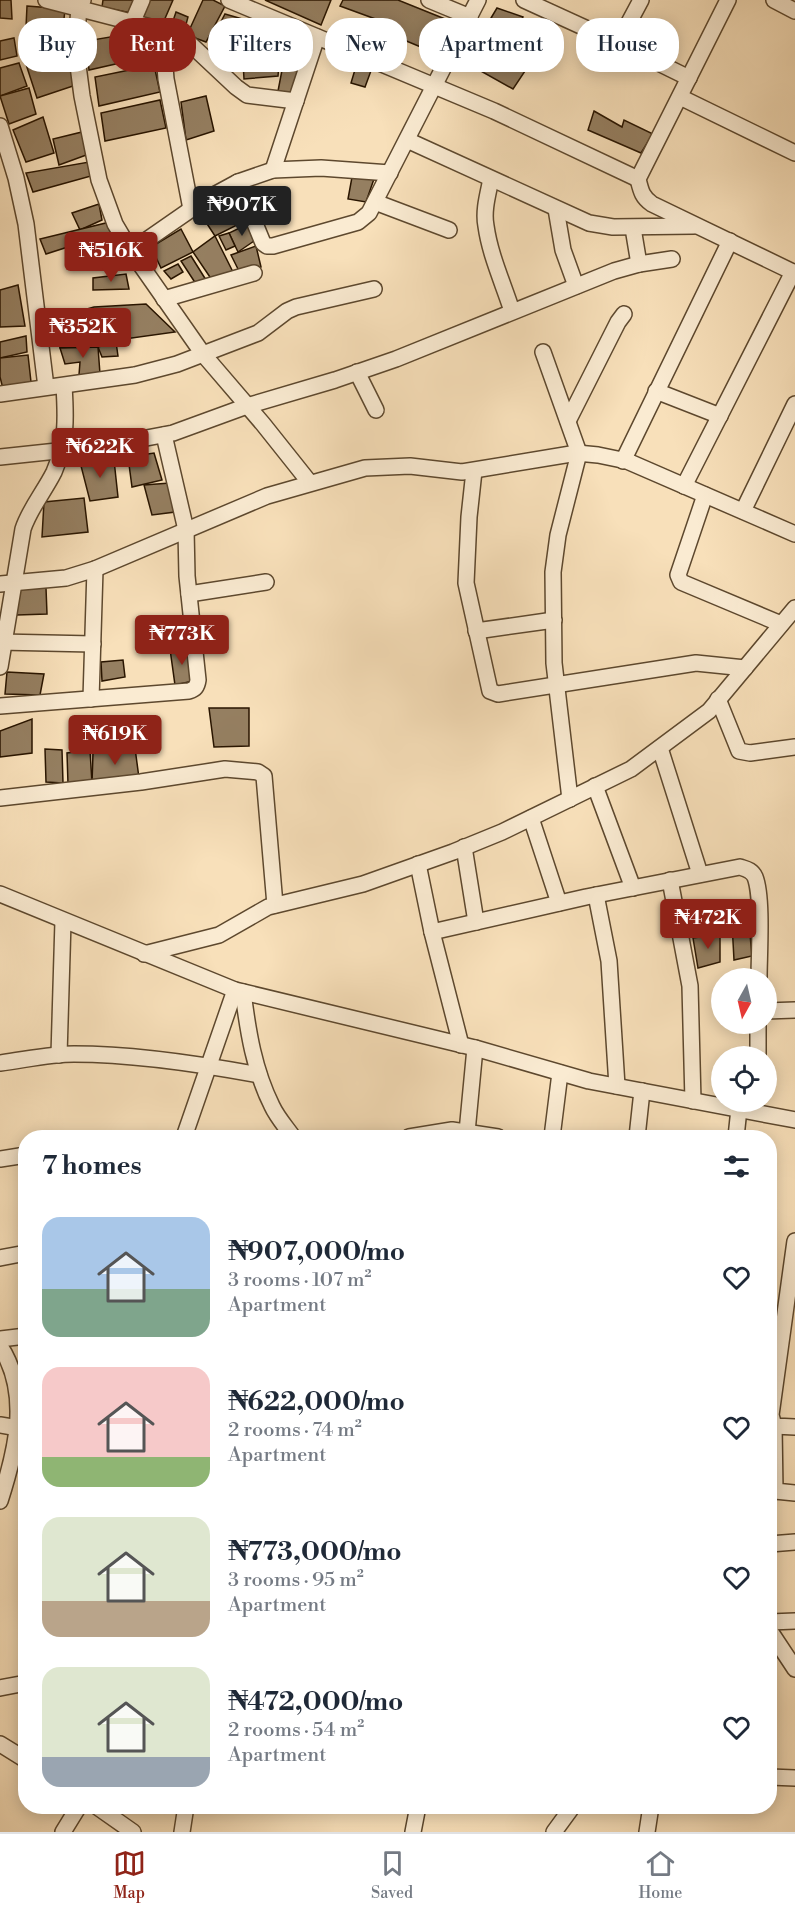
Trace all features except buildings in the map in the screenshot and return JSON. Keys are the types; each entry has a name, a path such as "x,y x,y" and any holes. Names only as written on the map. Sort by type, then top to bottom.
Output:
{"street":[{"path":"46,0 81,4 124,18"},
{"path":"134,18 142,0"},
{"path":"230,0 494,111 638,180"},
{"path":"429,0 470,17"},
{"path":"238,182 263,243 267,246 358,222 369,213 375,202 478,0"},
{"path":"524,0 576,24"},
{"path":"631,18 641,0"},
{"path":"684,486 794,272 644,199 638,180 728,0"},
{"path":"774,0 795,11"},
{"path":"81,4 77,58 81,96 99,180 116,224 131,251 203,354 310,483"},
{"path":"273,170 317,37"},
{"path":"196,49 247,95 296,101"},
{"path":"165,72 190,209"},
{"path":"677,72 689,78"},
{"path":"680,97 795,153"},
{"path":"0,126 16,178 26,224 46,387"},
{"path":"407,140 589,223 613,228 697,226"},
{"path":"131,251 190,209 238,182 273,170 321,168 390,173"},
{"path":"491,179 485,224 512,311"},
{"path":"375,202 449,230"},
{"path":"556,209 563,250 576,286"},
{"path":"633,228 639,264"},
{"path":"622,461 730,242"},
{"path":"0,457 35,452 60,452 164,435 436,344 512,311 639,264 672,259"},
{"path":"164,299 254,273"},
{"path":"0,394 135,375 177,364 258,333 296,307 374,289"},
{"path":"568,421 624,314"},
{"path":"543,352 579,453 558,535 553,572 556,684 570,799"},
{"path":"357,372 376,410"},
{"path":"0,667 8,583 27,517 54,472 67,424 63,386"},
{"path":"656,392 720,416"},
{"path":"743,511 795,404"},
{"path":"0,706 195,689 198,680 189,594 186,530 164,435"},
{"path":"8,583 66,578 95,569 267,496 365,468 410,466 462,472 579,453 622,461 795,534"},
{"path":"474,471 466,583 490,692 498,694 696,663 745,668"},
{"path":"144,954 219,934 268,907 363,884 464,847 531,818 631,769 709,711 790,618 681,582 678,579 705,495"},
{"path":"92,699 95,569"},
{"path":"189,594 267,582"},
{"path":"476,631 554,620"},
{"path":"2,642 93,644"},
{"path":"718,699 739,751 750,753 795,747"},
{"path":"660,748 700,874"},
{"path":"0,798 225,770 258,772 264,776 275,905"},
{"path":"596,786 633,888"},
{"path":"531,818 559,903"},
{"path":"464,847 476,922"},
{"path":"418,864 432,932 468,1047 467,1130"},
{"path":"432,932 596,895 740,867 750,870 755,877 758,896 759,968"},
{"path":"669,880 690,986 693,1101"},
{"path":"0,894 239,991 468,1047 560,1073 711,1105"},
{"path":"596,895 609,961 617,1086"},
{"path":"59,1056 63,921"},
{"path":"187,1130 239,991"},
{"path":"239,991 259,1075 272,1107 288,1130"},
{"path":"777,1011 795,1010"},
{"path":"0,1063 71,1054 100,1055 210,1066 259,1075"},
{"path":"553,1130 560,1073"},
{"path":"638,1130 642,1091"},
{"path":"737,1130 739,1112"},
{"path":"772,1112 795,1120"},
{"path":"0,1158 18,1156"},
{"path":"777,1346 792,1287 795,1241"},
{"path":"0,1258 18,1255"},
{"path":"0,1339 18,1337"},
{"path":"0,1346 12,1369 18,1389"},
{"path":"777,1358 795,1359"},
{"path":"0,1425 18,1428 14,1456 0,1502"},
{"path":"777,1426 795,1427"},
{"path":"777,1491 795,1493"},
{"path":"777,1543 795,1542"},
{"path":"777,1622 795,1621"},
{"path":"777,1642 795,1669"},
{"path":"0,1688 18,1685"},
{"path":"0,1744 18,1755"},
{"path":"777,1777 795,1778"},
{"path":"63,1832 74,1814"},
{"path":"108,1814 133,1832"},
{"path":"182,1832 185,1814"},
{"path":"413,1832 416,1814"},
{"path":"561,1830 569,1814"},
{"path":"647,1832 650,1814"}]}
